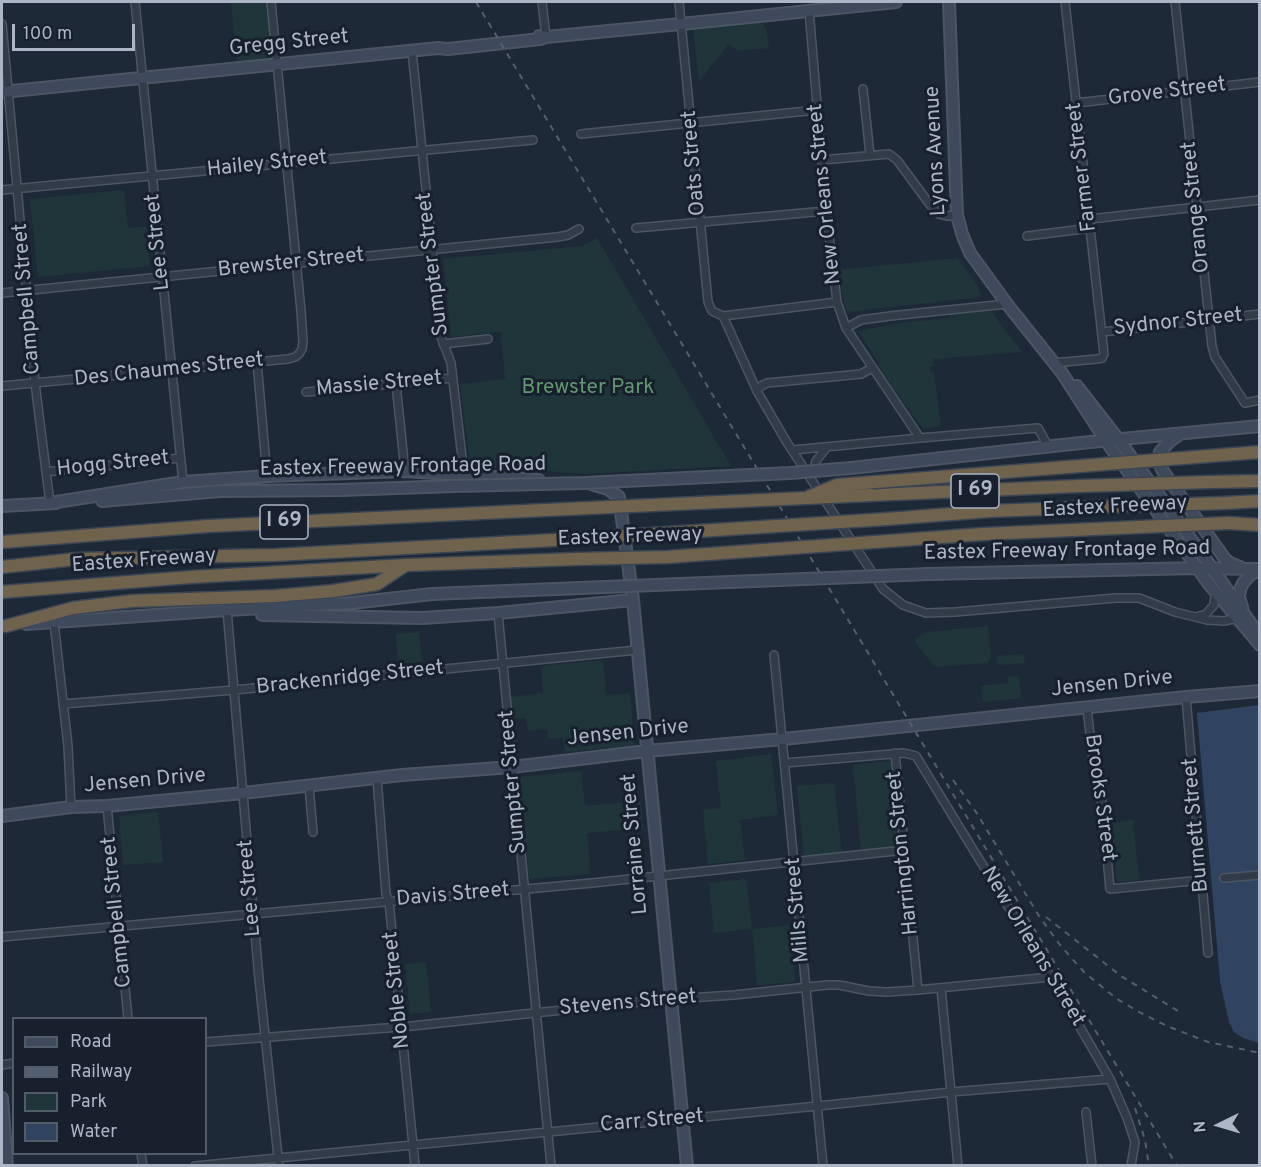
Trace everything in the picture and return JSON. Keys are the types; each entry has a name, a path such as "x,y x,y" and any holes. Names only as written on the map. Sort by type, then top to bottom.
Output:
{"highway":[{"path":"808,497 837,485 1260,452"},
{"name":"Eastex Freeway","path":"2,542 208,526 808,497 1260,481"},
{"path":"2,567 76,559 275,555 573,539 990,511 1260,501"},
{"name":"Eastex Freeway","path":"2,592 191,577 407,565 667,557 1107,527 1260,524"},
{"path":"4,626 73,608 132,601 275,596 333,591 377,584 407,565"}],"main road":[{"name":"Gregg Street","path":"5,91 412,51 540,35 546,37 896,2"},
{"name":"Lyons Avenue","path":"950,2 957,215 970,253 1053,363 1077,386 1119,440 1212,568 1260,644"},
{"name":"Lyons Avenue","path":"1062,373 1106,441 1197,568 1212,588 1241,616"},
{"name":"Eastex Freeway Frontage Road","path":"5,506 114,501 220,491 595,483 768,474 851,468 1260,426"},
{"path":"1181,434 1170,441 1160,452 1159,463 1225,559 1245,568"},
{"name":"Lorraine Street","path":"50,503 183,483 267,476 405,471 592,484 609,489 619,497 633,600 687,1166"},
{"name":"Eastex Freeway Frontage Road","path":"226,610 352,603 432,594 929,573 1260,569"},
{"path":"1241,616 1240,590 1246,578 1260,569"},
{"path":"4,626 226,610 241,614 422,618 633,600"},
{"name":"Jensen Drive","path":"2,816 71,807 107,806 377,778 512,767 647,751 1260,691"},
{"path":"2,1098 8,1166"}],"street":[{"name":"Lee Street","path":"135,2 183,483"},
{"path":"271,2 296,263"},
{"path":"542,2 546,37"},
{"name":"Oats Street","path":"679,2 708,302 712,311 723,316 757,391 792,450"},
{"name":"Farmer Street","path":"1065,2 1102,332"},
{"name":"Orange Street","path":"1175,2 1212,346 1215,357 1245,403 1260,400"},
{"name":"New Orleans Street","path":"809,10 826,211 837,302 846,328 920,438"},
{"name":"Campbell Street","path":"2,24 5,91 18,189 35,384 50,503"},
{"name":"Sumpter Street","path":"412,51 441,337 451,363 464,475"},
{"name":"Grove Street","path":"1076,103 1260,82"},
{"path":"863,89 870,155"},
{"path":"581,134 817,110"},
{"name":"Hailey Street","path":"2,190 533,140"},
{"path":"822,160 893,155 931,206 939,213 948,216 957,215"},
{"path":"1090,219 1260,200"},
{"path":"636,228 826,211"},
{"path":"1027,236 1091,228"},
{"name":"Brewster Street","path":"2,293 557,237 568,235 579,229"},
{"name":"Des Chaumes Street","path":"2,386 172,371 295,357 302,349 303,342 296,263"},
{"path":"723,316 837,302"},
{"path":"846,328 861,320 1007,304"},
{"name":"Sydnor Street","path":"1053,363 1102,358 1104,354 1102,332 1260,314"},
{"path":"443,344 488,339"},
{"path":"257,362 267,476"},
{"path":"757,391 767,383 861,374 872,368"},
{"name":"Massie Street","path":"306,392 453,378"},
{"path":"396,384 405,471"},
{"path":"1049,448 1038,428 792,450 883,589 903,605 926,613 1139,598 1175,612 1207,620 1224,621 1241,616"},
{"path":"811,479 816,461 827,447"},
{"name":"Hogg Street","path":"46,472 180,458"},
{"name":"Eastex Freeway Frontage Road","path":"1196,617 1205,615 1214,605 1215,595 1212,588"},
{"name":"Lee Street","path":"226,610 278,1162"},
{"name":"Sumpter Street","path":"498,613 551,1166"},
{"path":"54,622 68,746 71,807"},
{"name":"Brackenridge Street","path":"63,704 234,690 637,650"},
{"name":"Mills Street","path":"774,655 823,1166"},
{"name":"Burnett Street","path":"1186,697 1208,953"},
{"name":"Brooks Street","path":"1087,708 1093,760 1101,795 1110,889 1202,880"},
{"name":"New Orleans Street","path":"895,753 910,753 916,756 1110,1079 1135,1142 1131,1166"},
{"name":"Harrington Street","path":"785,763 895,753 918,990"},
{"name":"Noble Street","path":"377,778 386,894 389,902 415,1166"},
{"path":"309,786 313,832"},
{"name":"Campbell Street","path":"107,806 128,1017"},
{"name":"Davis Street","path":"2,937 659,876 904,850"},
{"path":"1224,878 1260,875"},
{"name":"Stevens Street","path":"207,1042 401,1026 806,987 839,985 886,992 1050,977"},
{"path":"941,988 958,1166"},
{"name":"Carr Street","path":"195,1166 278,1162 413,1144 951,1092 1110,1079"},
{"path":"1086,1112 1092,1166"}],"green space":[{"path":"231,2 268,2 272,53 271,58 267,61 237,65"},
{"path":"755,21 763,24 766,29 769,48 738,51 729,44 699,81 693,27"},
{"path":"124,190 128,228 146,226 150,266 38,277 30,199"},
{"name":"Brewster Park","path":"597,238 731,466 584,474 470,463 460,384 505,379 501,332 451,337 443,259 582,246"},
{"path":"958,258 977,285 980,297 847,312 838,270"},
{"path":"990,310 1022,352 933,359 933,366 929,367 930,372 934,373 941,426 924,428 883,374 858,331 900,323 949,318 949,314"},
{"path":"988,626 991,658 988,663 938,667 933,665 915,642 916,638 927,632"},
{"path":"419,632 422,664 398,666 396,634"},
{"path":"1024,654 1025,663 998,665 997,656"},
{"path":"603,660 606,695 630,693 634,740 631,746 565,752 563,738 548,739 547,729 528,731 526,718 513,719 511,697 543,693 541,666"},
{"path":"1019,676 1021,698 983,702 981,686 1008,683 1007,677"},
{"path":"771,754 778,815 740,820 745,860 708,864 703,810 721,808 716,761"},
{"path":"891,761 899,845 896,848 861,852 853,765"},
{"path":"581,771 585,806 641,801 643,828 587,833 590,874 529,879 519,777"},
{"path":"834,783 842,854 804,858 797,786"},
{"path":"158,812 163,862 123,865 119,816"},
{"path":"1133,820 1139,880 1117,882 1111,823"},
{"path":"746,879 752,929 714,933 709,883"},
{"path":"789,925 795,982 757,985 752,929"},
{"path":"426,962 431,1012 410,1014 405,964"}],"water":[{"path":"1259,705 1259,1043 1243,1038 1234,1032 1229,1022 1220,981 1197,713"}],"railway":[{"path":"476,2 1177,1166"},
{"path":"953,780 976,812 1039,916 1060,945 1085,973 1117,999 1167,1026 1208,1042 1260,1053"},
{"path":"1046,917 1121,976 1178,1011"},
{"path":"1135,1108 1145,1140 1149,1166"}]}
